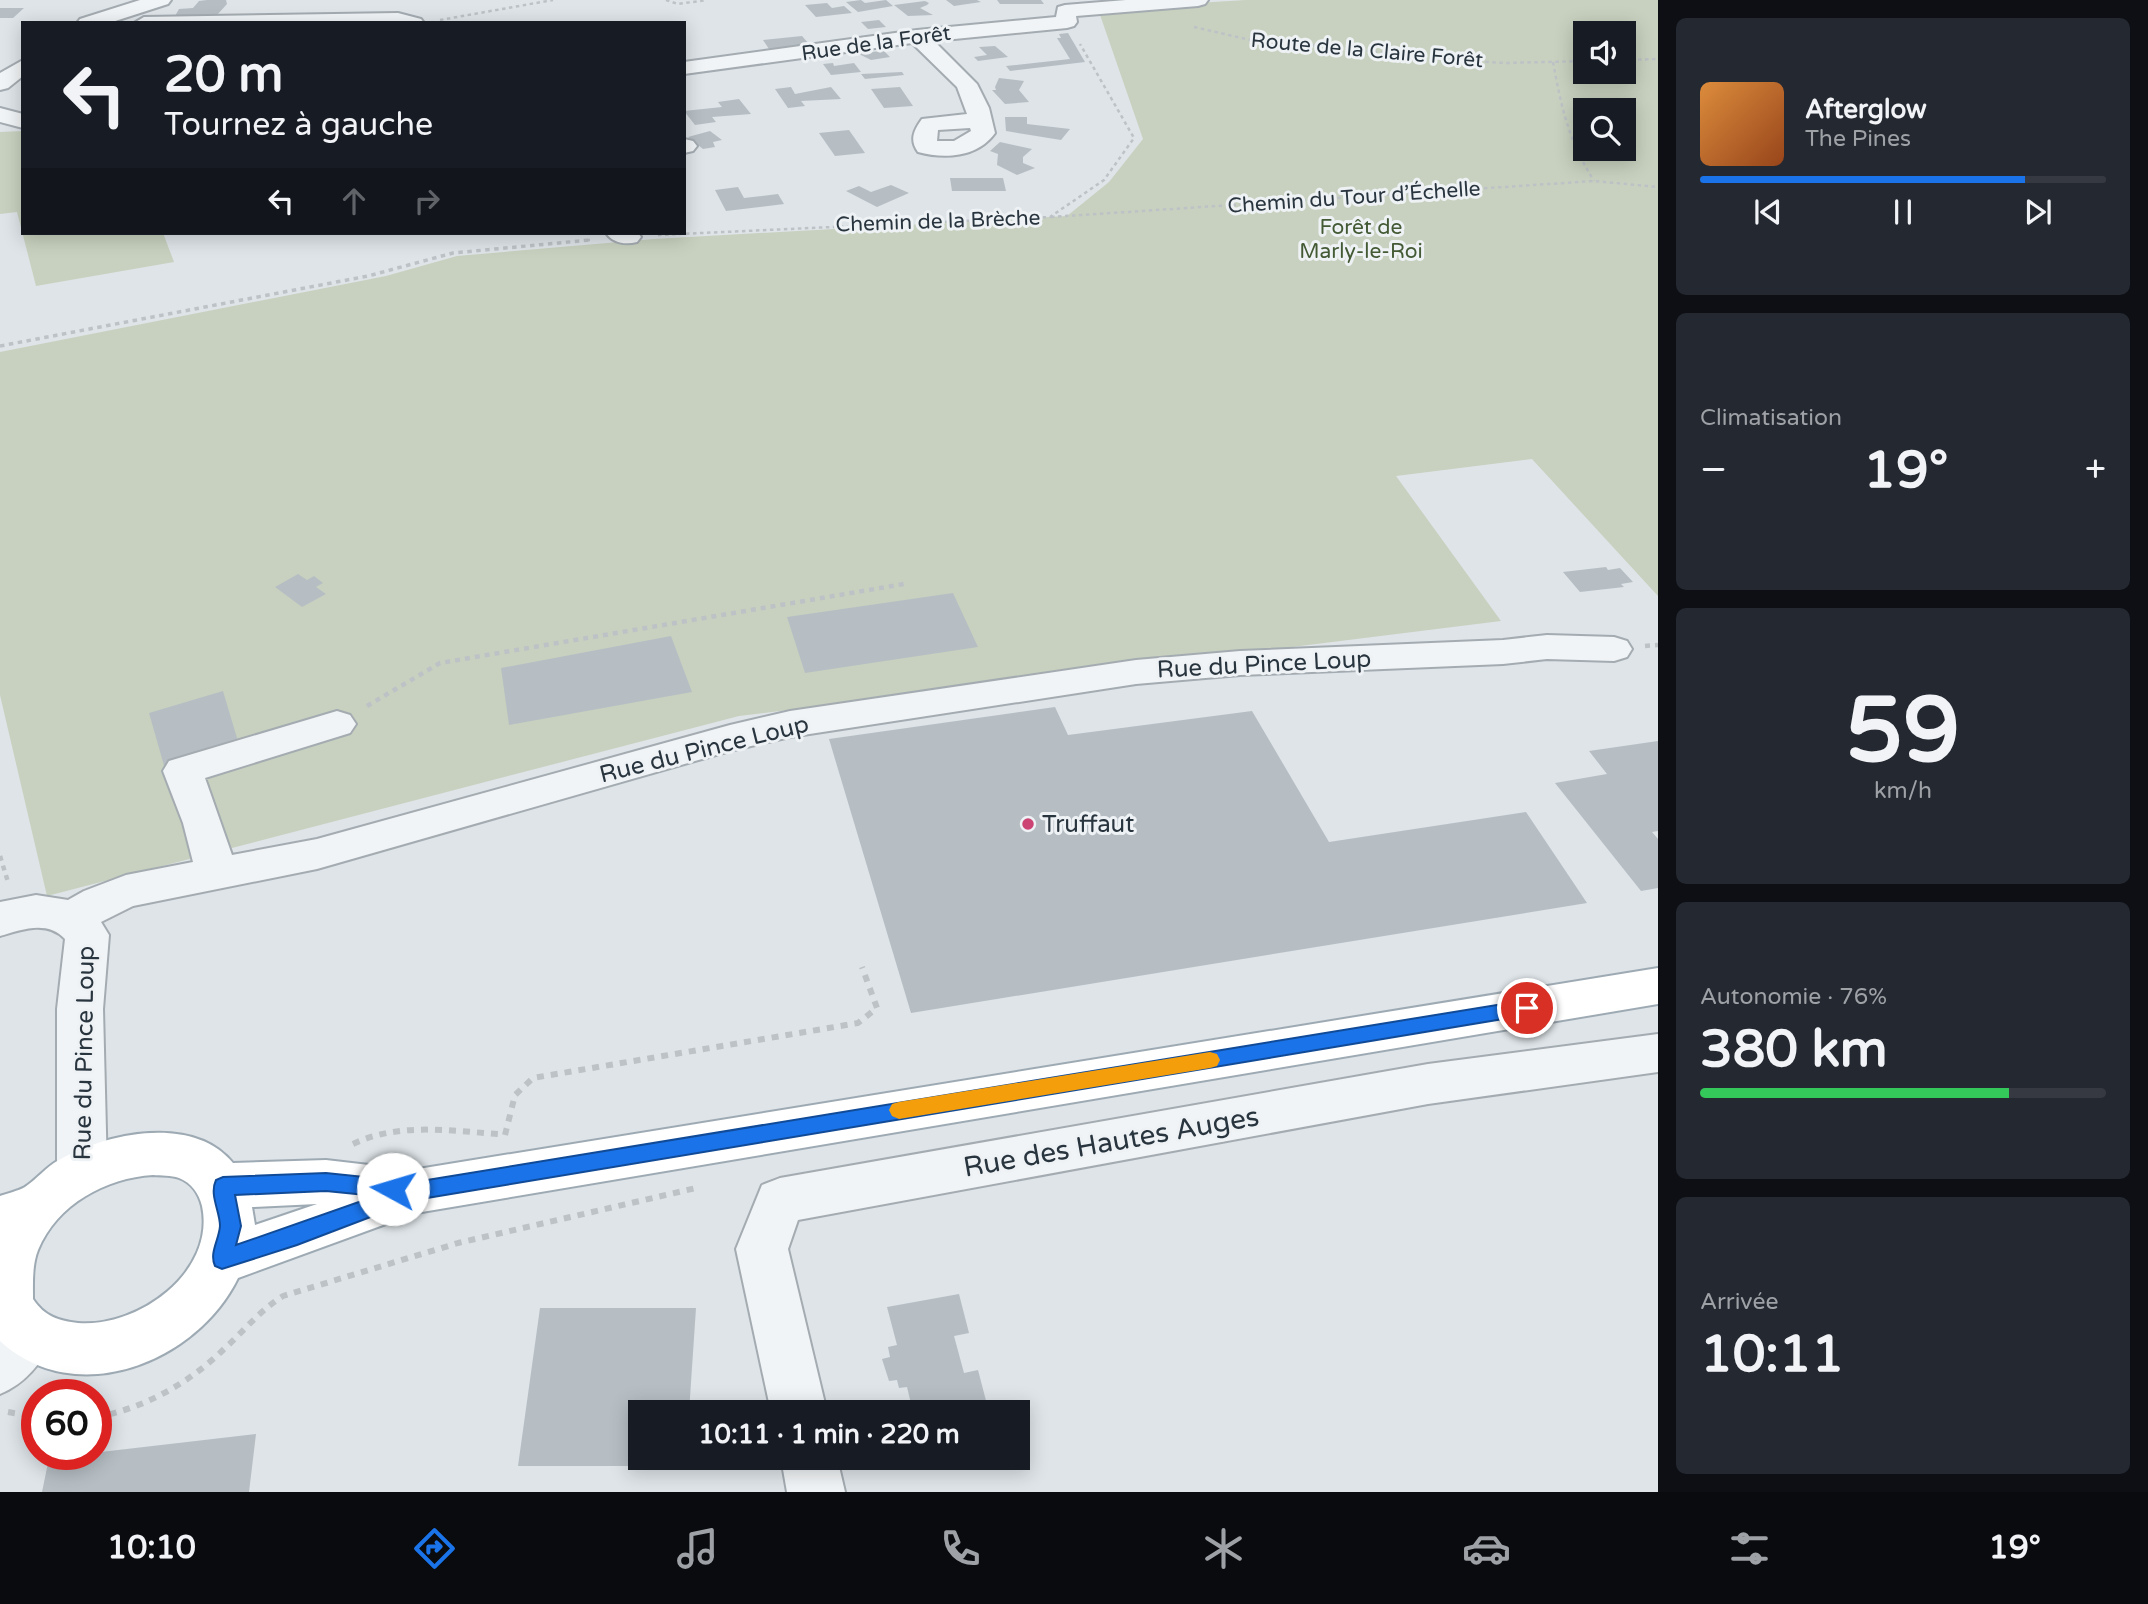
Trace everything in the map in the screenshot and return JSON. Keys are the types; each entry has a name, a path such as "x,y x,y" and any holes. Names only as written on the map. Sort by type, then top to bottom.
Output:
{"main road":[{"path":"222,1259 297,1235 415,1191 1658,986"},
{"path":"153,1153 185,1158 209,1168 223,1186 230,1226 222,1259 202,1292 172,1320 135,1340 95,1350 59,1347 9,1328 6,1271 20,1212 82,1172 118,1157 153,1153"},
{"path":"223,1186 326,1182 415,1191"}],"street":[{"path":"84,21 80,16 89,0"},
{"path":"93,21 161,0"},
{"path":"1067,22 1065,11 1198,0"},
{"path":"271,21 406,21"},
{"name":"Rue de la Forêt","path":"686,68 917,36 1067,22"},
{"path":"917,36 958,75 979,108 979,120"},
{"path":"0,83 21,67"},
{"name":"Rue du Pince Loup","path":"82,1172 80,1009 88,935 71,919 99,902 126,891 342,847 730,738 790,724 1136,672 1240,663 1548,648 1614,649"},
{"path":"217,874 203,823 183,771 337,724"},
{"path":"0,919 18,913 48,911 71,919"},
{"name":"Rue des Hautes Auges","path":"796,1400 762,1249 780,1201 1428,1084 1658,1053"},
{"path":"811,1470 816,1492"}],"path":[{"path":"439,20 553,0"},
{"path":"666,0 678,4 707,0"},
{"name":"Chemin de la Brèche","path":"686,232 1050,217 1104,180 1134,138 1067,22"},
{"name":"Route de la Claire Forêt","path":"1185,25 1259,42 1337,47 1427,58 1505,63 1573,61"},
{"path":"1636,60 1658,59"},
{"path":"1553,62 1564,121 1577,154 1594,181"},
{"name":"Chemin du Tour d’Échelle","path":"1050,217 1594,181 1658,187"},
{"name":"Chemin de la Brèche","path":"0,346 368,276 453,253 624,235"},
{"path":"337,724 440,663 904,584"},
{"path":"505,1135 509,1104 521,1084 533,1078 858,1023 877,1008 862,967"},
{"path":"112,1413 132,1407 192,1376 221,1353 267,1304 283,1296 458,1243 705,1186"},
{"path":"0,1411 21,1414"}],"green space":[{"name":"Forêt de Marly-le-Roi","path":"1246,0 1658,0 1658,596 1532,459 1396,476 1501,621 739,716 47,896 0,695 0,352 386,276 457,256 654,239 1067,216 1109,182 1143,139 1098,9"},
{"path":"21,131 21,228 17,212 0,214 0,132"},
{"path":"23,235 164,235 174,262 36,286"}],"building":[{"path":"226,0 227,4 217,15 175,16 179,9 193,8 199,1"},
{"path":"861,0 865,3 886,0 893,6 858,12 846,2"},
{"path":"946,0 977,0 981,2 954,6"},
{"path":"997,0 1041,0 1044,4 1000,4"},
{"path":"925,1 929,3 920,8 933,15 908,16 894,5"},
{"path":"827,3 832,8 844,6 852,13 816,17 805,5"},
{"path":"0,8 24,8 13,18 0,18"},
{"path":"879,20 886,27 868,29 861,22"},
{"path":"1068,33 1085,62 1010,71 1006,66 1070,59 1057,38 1061,38 1059,34"},
{"path":"802,36 809,44 769,49 763,40"},
{"path":"995,46 1008,57 978,61 974,57 987,55 979,47"},
{"path":"884,51 890,57 871,60 857,53"},
{"path":"833,63 834,66 854,63 861,72 831,75 823,64"},
{"path":"902,72 904,75 865,79 861,74"},
{"path":"999,78 1024,81 1019,90 1029,102 1005,104 992,90 996,90"},
{"path":"791,87 795,94 831,87 841,99 801,101 805,106 788,108 775,89"},
{"path":"900,87 913,106 884,108 871,89"},
{"path":"739,99 751,114 712,117 716,122 695,125 686,114 686,111 722,107 718,102"},
{"path":"1005,117 1027,117 1027,124 1070,129 1061,140 1006,131"},
{"path":"849,130 865,153 835,156 819,133"},
{"path":"710,131 722,140 713,142 715,147 703,149 688,137"},
{"path":"1000,142 1032,149 1023,157 1023,163 1035,168 1017,175 997,165 998,154 990,151"},
{"path":"950,178 1003,178 1006,191 952,191"},
{"path":"891,185 909,193 877,207 846,191 859,186 871,192"},
{"path":"738,187 744,198 778,194 784,204 726,211 715,190"},
{"path":"1606,567 1608,570 1620,568 1633,582 1621,584 1624,587 1580,592 1563,572"},
{"path":"298,574 307,580 314,576 323,583 316,587 326,594 302,607 275,587"},
{"path":"953,593 978,647 805,673 787,617"},
{"path":"671,636 692,692 509,725 501,668"},
{"path":"223,691 240,748 165,769 149,713"},
{"name":"Truffaut","path":"1055,707 1068,735 1252,711 1329,842 1526,812 1587,903 911,1013 829,739"},
{"path":"1658,741 1658,831 1652,832 1658,839 1658,888 1641,891 1555,783 1607,774 1589,751"},
{"path":"959,1294 969,1333 954,1336 964,1373 978,1370 986,1400 910,1400 907,1387 899,1388 897,1380 889,1381 882,1359 890,1357 888,1347 897,1345 887,1307"},
{"path":"540,1308 696,1308 690,1400 628,1400 628,1466 518,1466"},
{"path":"256,1434 249,1492 42,1492 47,1470 112,1470 112,1451"}],"slow traffic":[{"path":"899,1110 1210,1060"}],"place":[{"name":"Truffaut","path":"1028,824"}],"route":[{"path":"393,1189 326,1182 223,1186 230,1226 222,1259 297,1235 415,1191 1527,1008"}]}
